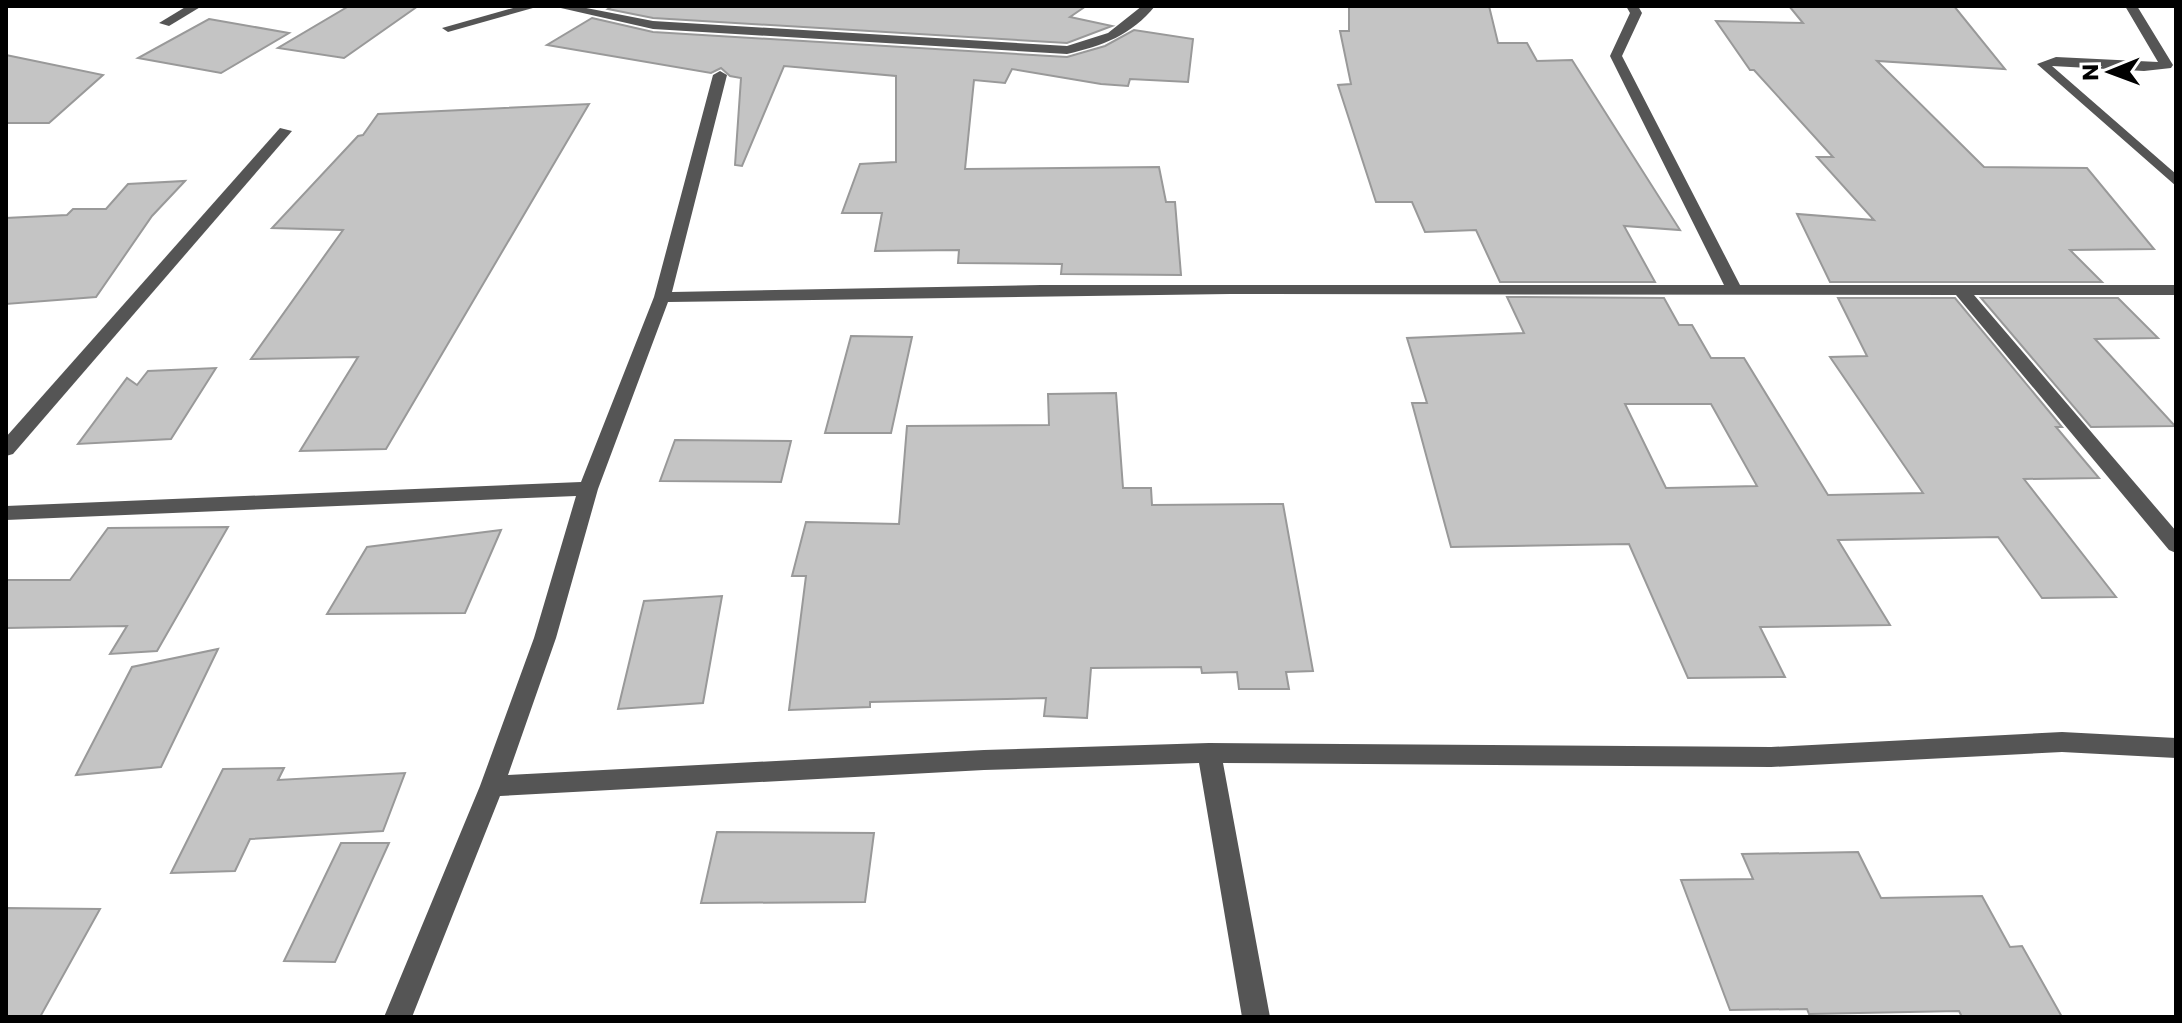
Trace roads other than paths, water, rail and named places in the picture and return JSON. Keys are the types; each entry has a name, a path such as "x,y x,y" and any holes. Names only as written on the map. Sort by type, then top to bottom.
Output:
{"street":[{"path":"165,23 196,6"},
{"path":"448,28 534,6"},
{"path":"558,6 653,25 1067,50 1095,45 1135,24 1149,6"},
{"path":"1632,6 1636,13 1616,56 1735,291"},
{"path":"2131,6 2166,65 2144,67 2056,61 2044,64 2176,182"},
{"path":"398,1017 492,786 545,638 588,489 662,297 720,75"},
{"path":"6,449 285,131"},
{"path":"662,297 890,291 1514,286 1735,291 2176,290"},
{"path":"1961,291 2176,545"},
{"path":"6,513 588,489"},
{"path":"492,786 984,760 1209,753 1771,757 2062,742 2176,748"},
{"path":"1209,753 1256,1017"}]}
